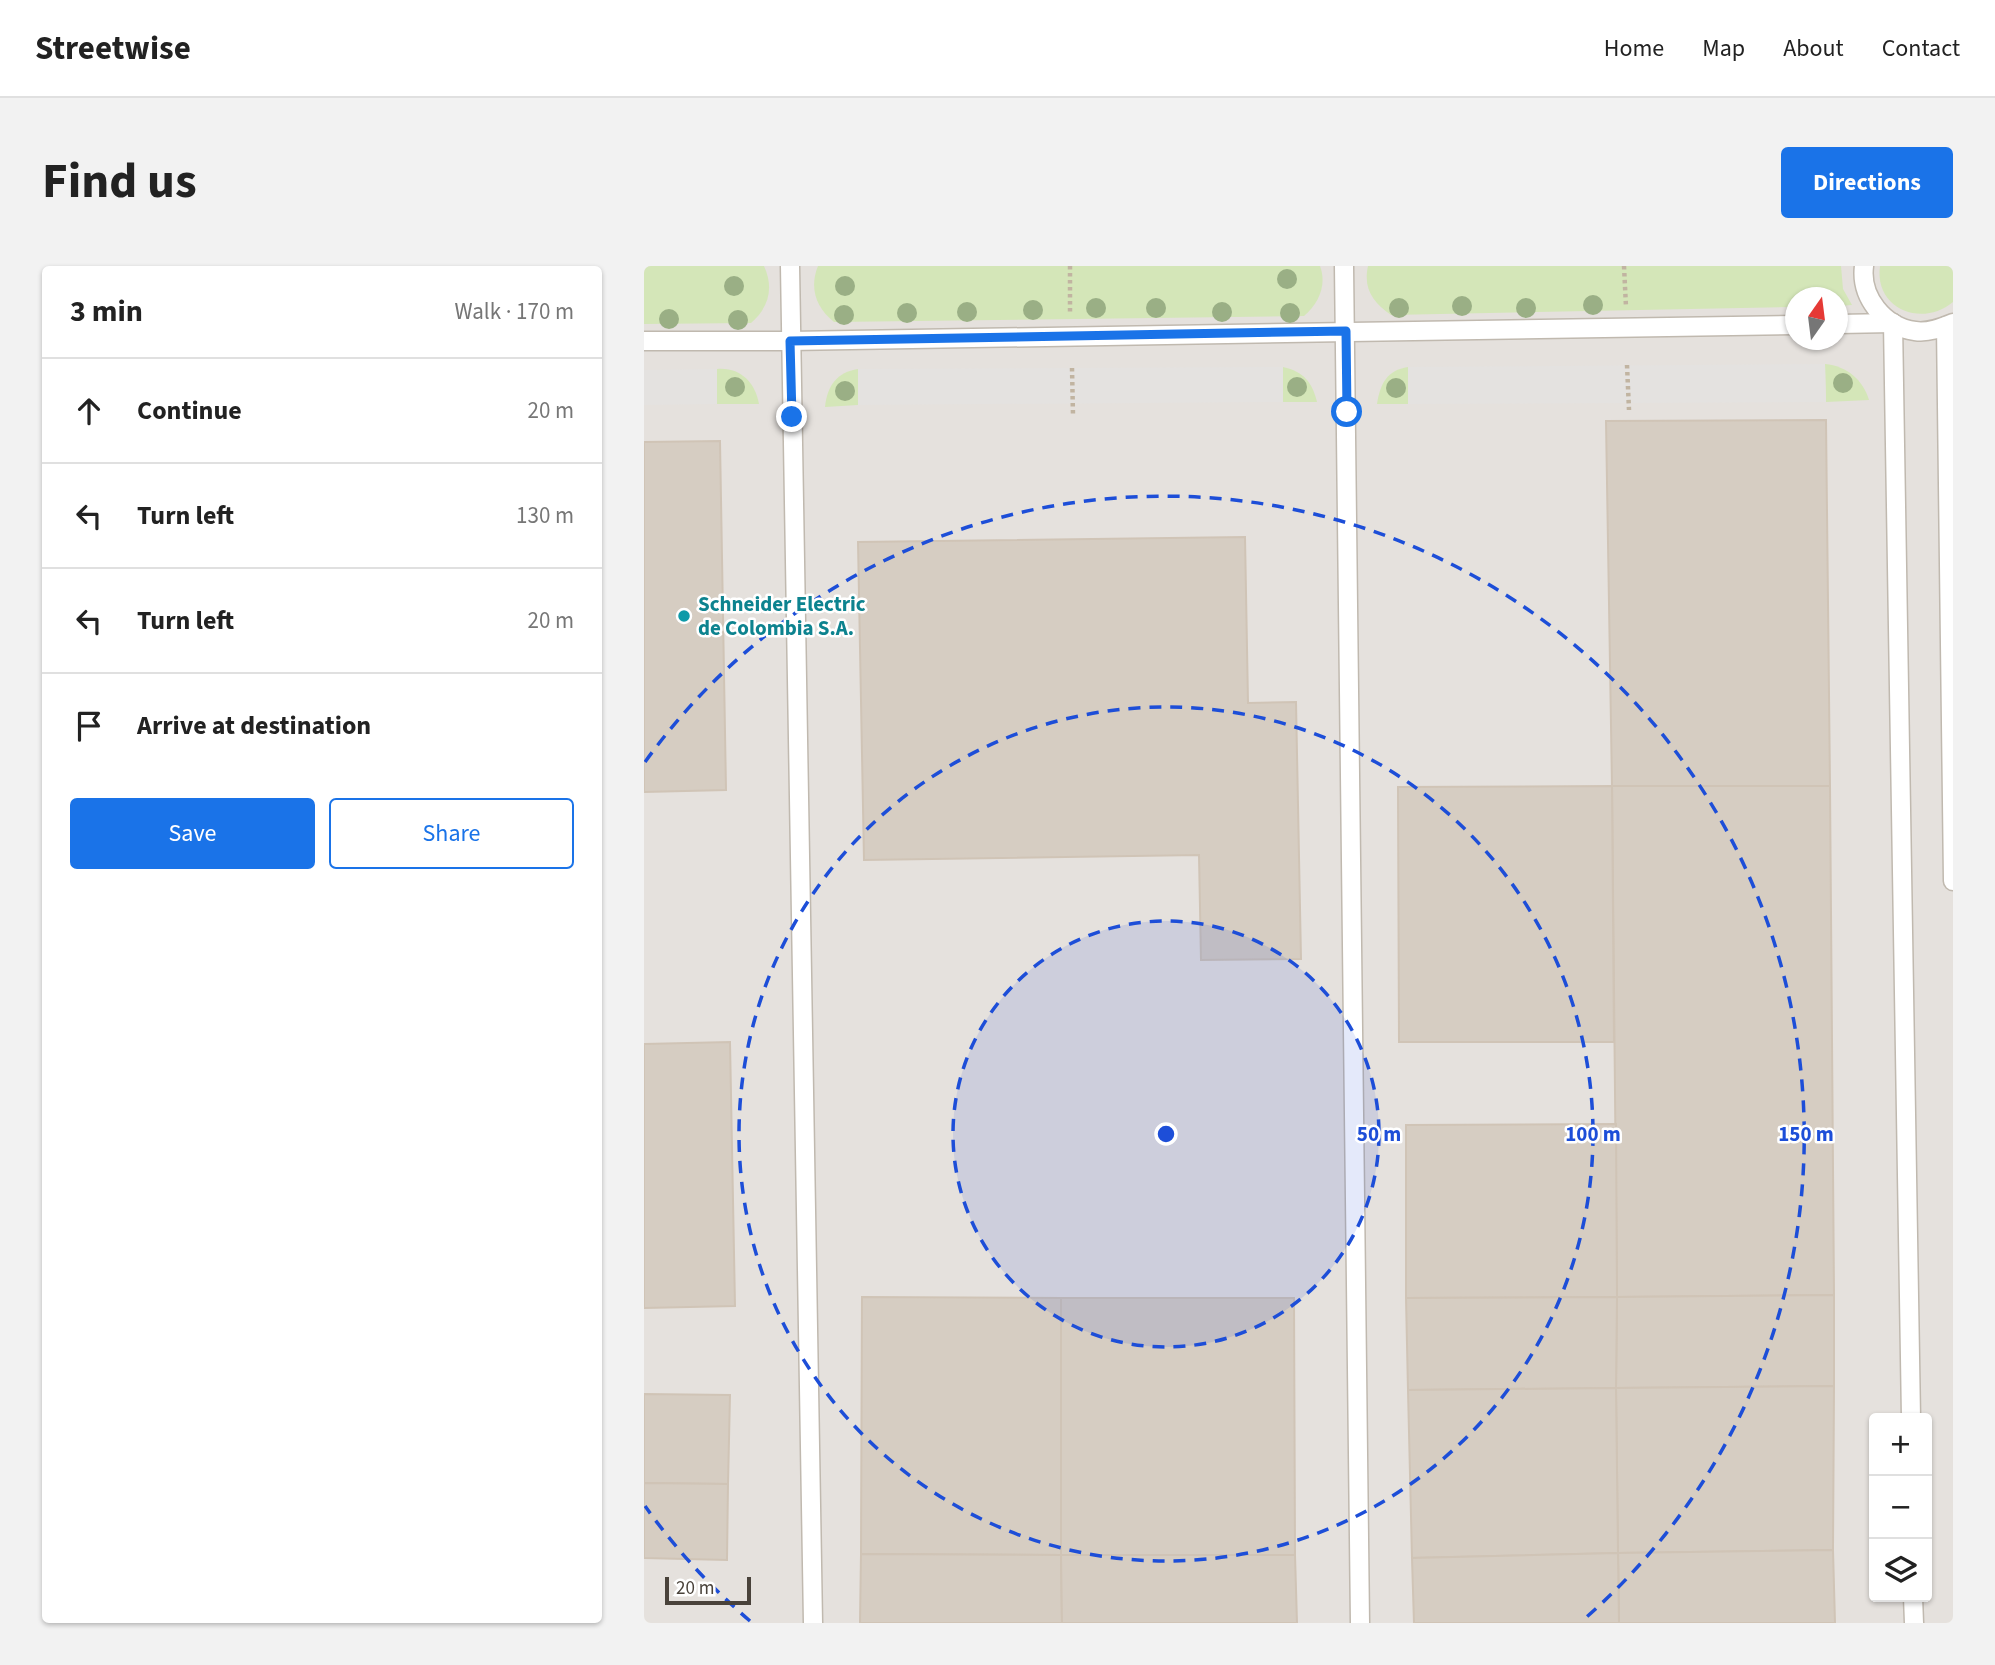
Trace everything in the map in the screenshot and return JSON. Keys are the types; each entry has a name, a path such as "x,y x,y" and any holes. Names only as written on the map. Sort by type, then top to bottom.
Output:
{"lane":[{"path":"790,266 813,1623"},
{"path":"1344,266 1360,1623"},
{"path":"1864,266 1867,295 1878,312 1893,323 1914,331 1935,330 1950,324 1953,881"},
{"path":"1848,324 1893,323"},
{"path":"1893,323 1910,1413"},
{"path":"644,341 1785,325"},
{"path":"1913,1602 1914,1623"}],"path":[{"path":"1070,266 1070,319"},
{"path":"1624,266 1626,310"},
{"path":"1627,365 1629,410"},
{"path":"1072,368 1073,415"}],"shaded area":[{"path":"644,266 1953,266 1953,1623 644,1623"},
{"path":"1825,364 1826,402 1408,404 1408,367"},
{"path":"1283,367 1283,402 858,405 858,369"},
{"path":"717,369 717,404 644,405 644,370"}],"green space":[{"path":"644,266 764,266 769,282 768,297 766,304 751,323 644,324"},
{"path":"818,266 1320,266 1323,280 1318,299 1304,316 834,322 819,304 814,290"},
{"path":"1368,266 1841,266 1843,287 1785,287 1785,307 1391,315 1371,294"},
{"path":"1880,266 1953,266 1953,302 1941,310 1928,313 1903,310 1892,303 1885,293 1880,281"},
{"path":"1825,364 1853,375 1863,386 1869,400 1826,402"},
{"path":"1283,367 1306,379 1317,402 1283,402"},
{"path":"1408,367 1408,404 1377,404 1386,379 1395,371"},
{"path":"717,369 733,371 745,378 754,389 759,404 717,404"},
{"path":"858,369 858,405 825,407 834,381 844,373"}],"building":[{"path":"1826,420 1830,786 1612,786 1606,421"},
{"name":"Schneider Electric de Colombia S.A.","path":"720,441 726,790 644,792 644,442"},
{"path":"1245,537 1248,703 1296,702 1301,959 1201,960 1199,855 864,860 858,542"},
{"path":"1612,786 1830,786 1834,1295 1617,1297"},
{"path":"1612,786 1614,1042 1399,1042 1398,787"},
{"path":"730,1042 735,1306 644,1308 644,1044"},
{"path":"1616,1124 1617,1297 1406,1298 1406,1125"},
{"path":"1834,1295 1834,1386 1616,1388 1617,1297"},
{"path":"862,1297 1061,1298 1061,1555 861,1554"},
{"path":"1617,1297 1616,1388 1408,1390 1406,1298"},
{"path":"1061,1298 1294,1298 1295,1555 1061,1555"},
{"path":"1834,1386 1833,1550 1618,1553 1616,1388"},
{"path":"1616,1388 1618,1553 1412,1558 1408,1390"},
{"path":"644,1394 730,1395 728,1484 644,1483"},
{"path":"644,1483 728,1484 727,1560 644,1558"},
{"path":"1833,1550 1835,1623 1619,1623 1618,1553"},
{"path":"1618,1553 1619,1623 1414,1623 1412,1558"},
{"path":"861,1554 1061,1555 1062,1623 860,1623"},
{"path":"1061,1555 1295,1555 1297,1623 1062,1623"}],"place":[{"name":"Schneider Electric de Colombia S.A.","path":"684,616"}],"route":[{"path":"792,417 790,341 1346,331 1347,412"}]}
